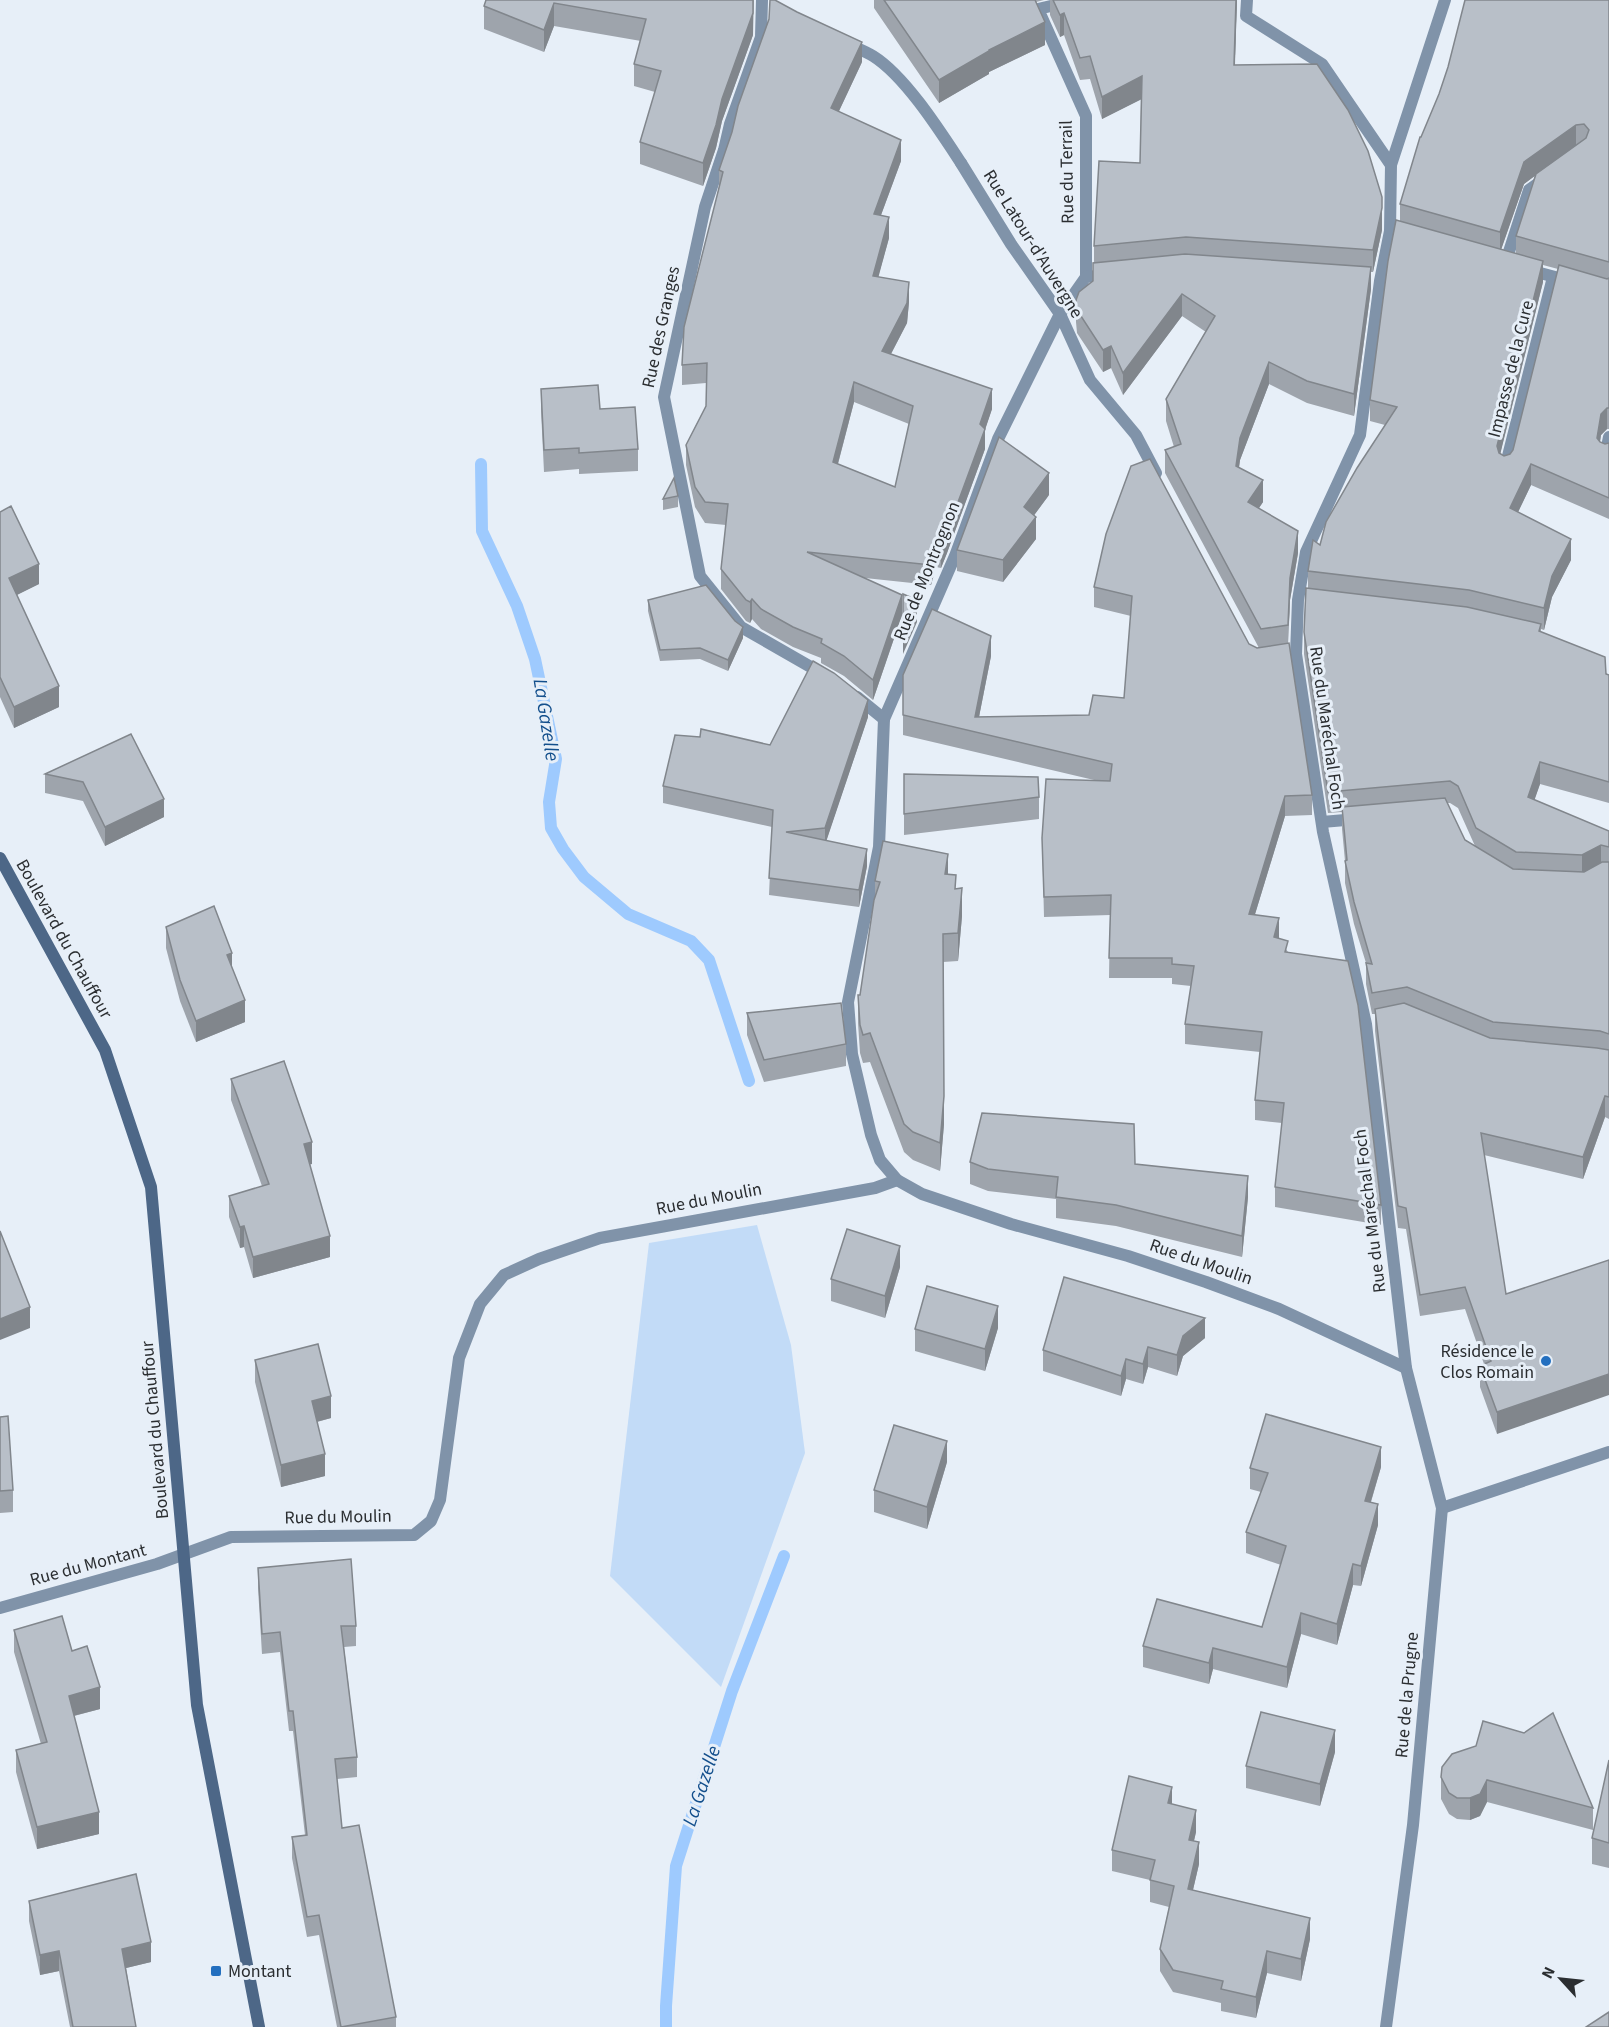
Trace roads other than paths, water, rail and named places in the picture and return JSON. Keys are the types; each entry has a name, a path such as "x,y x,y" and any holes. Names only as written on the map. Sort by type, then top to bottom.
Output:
{"main road":[{"name":"Boulevard du Chauffour","path":"0,858 105,1050 151,1187 196,1705 259,2027"}],"street":[{"name":"Rue du Terrail","path":"1077,0 1038,9 1086,116 1086,277"},
{"path":"1247,0 1246,16 1322,64 1391,165"},
{"name":"Rue du Maréchal Foch","path":"1406,1368 1371,1023 1322,822 1291,655 1304,601 1306,552 1360,435 1374,281 1396,233 1391,165 1445,0"},
{"name":"Rue des Granges","path":"766,2 761,37 730,124 705,207 664,397 700,576 741,627 829,678"},
{"name":"Rue Latour-d'Auvergne","path":"833,36 874,57 891,71 933,120 1011,244 1060,314 1090,380 1136,435 1163,486"},
{"path":"1555,172 1529,190 1500,262 1587,286"},
{"path":"1086,277 1119,274"},
{"name":"Rue de Montrognon","path":"897,1180 880,1160 871,1135 852,1054 848,1002 879,847 884,718 955,556 998,439 1060,314 1086,277"},
{"name":"Impasse de la Cure","path":"1504,469 1553,277"},
{"path":"1609,437 1605,456 1609,458"},
{"path":"848,690 884,718"},
{"path":"1322,822 1369,818"},
{"name":"Rue du Moulin","path":"184,1554 231,1537 414,1534 431,1521 440,1500 459,1358 480,1304 504,1275 539,1259 600,1238 875,1188 897,1180 922,1194 947,1204 1128,1256 1258,1301 1406,1368"},
{"name":"Rue de la Prugne","path":"1386,2027 1413,1825 1442,1508 1406,1368"},
{"path":"1442,1508 1609,1452"},
{"name":"Rue du Montant","path":"0,1608 157,1564 184,1554"}],"waterway":[{"name":"La Gazelle","path":"481,464 482,531 517,606 535,659 556,759 549,802 551,828 584,877 628,914 691,941 709,960 749,1081"},
{"name":"La Gazelle","path":"666,2027 676,1866 732,1691 784,1556"}],"place":[{"name":"Résidence le Clos Romain","path":"1546,1361"},
{"name":"Montant","path":"216,1971"}]}
